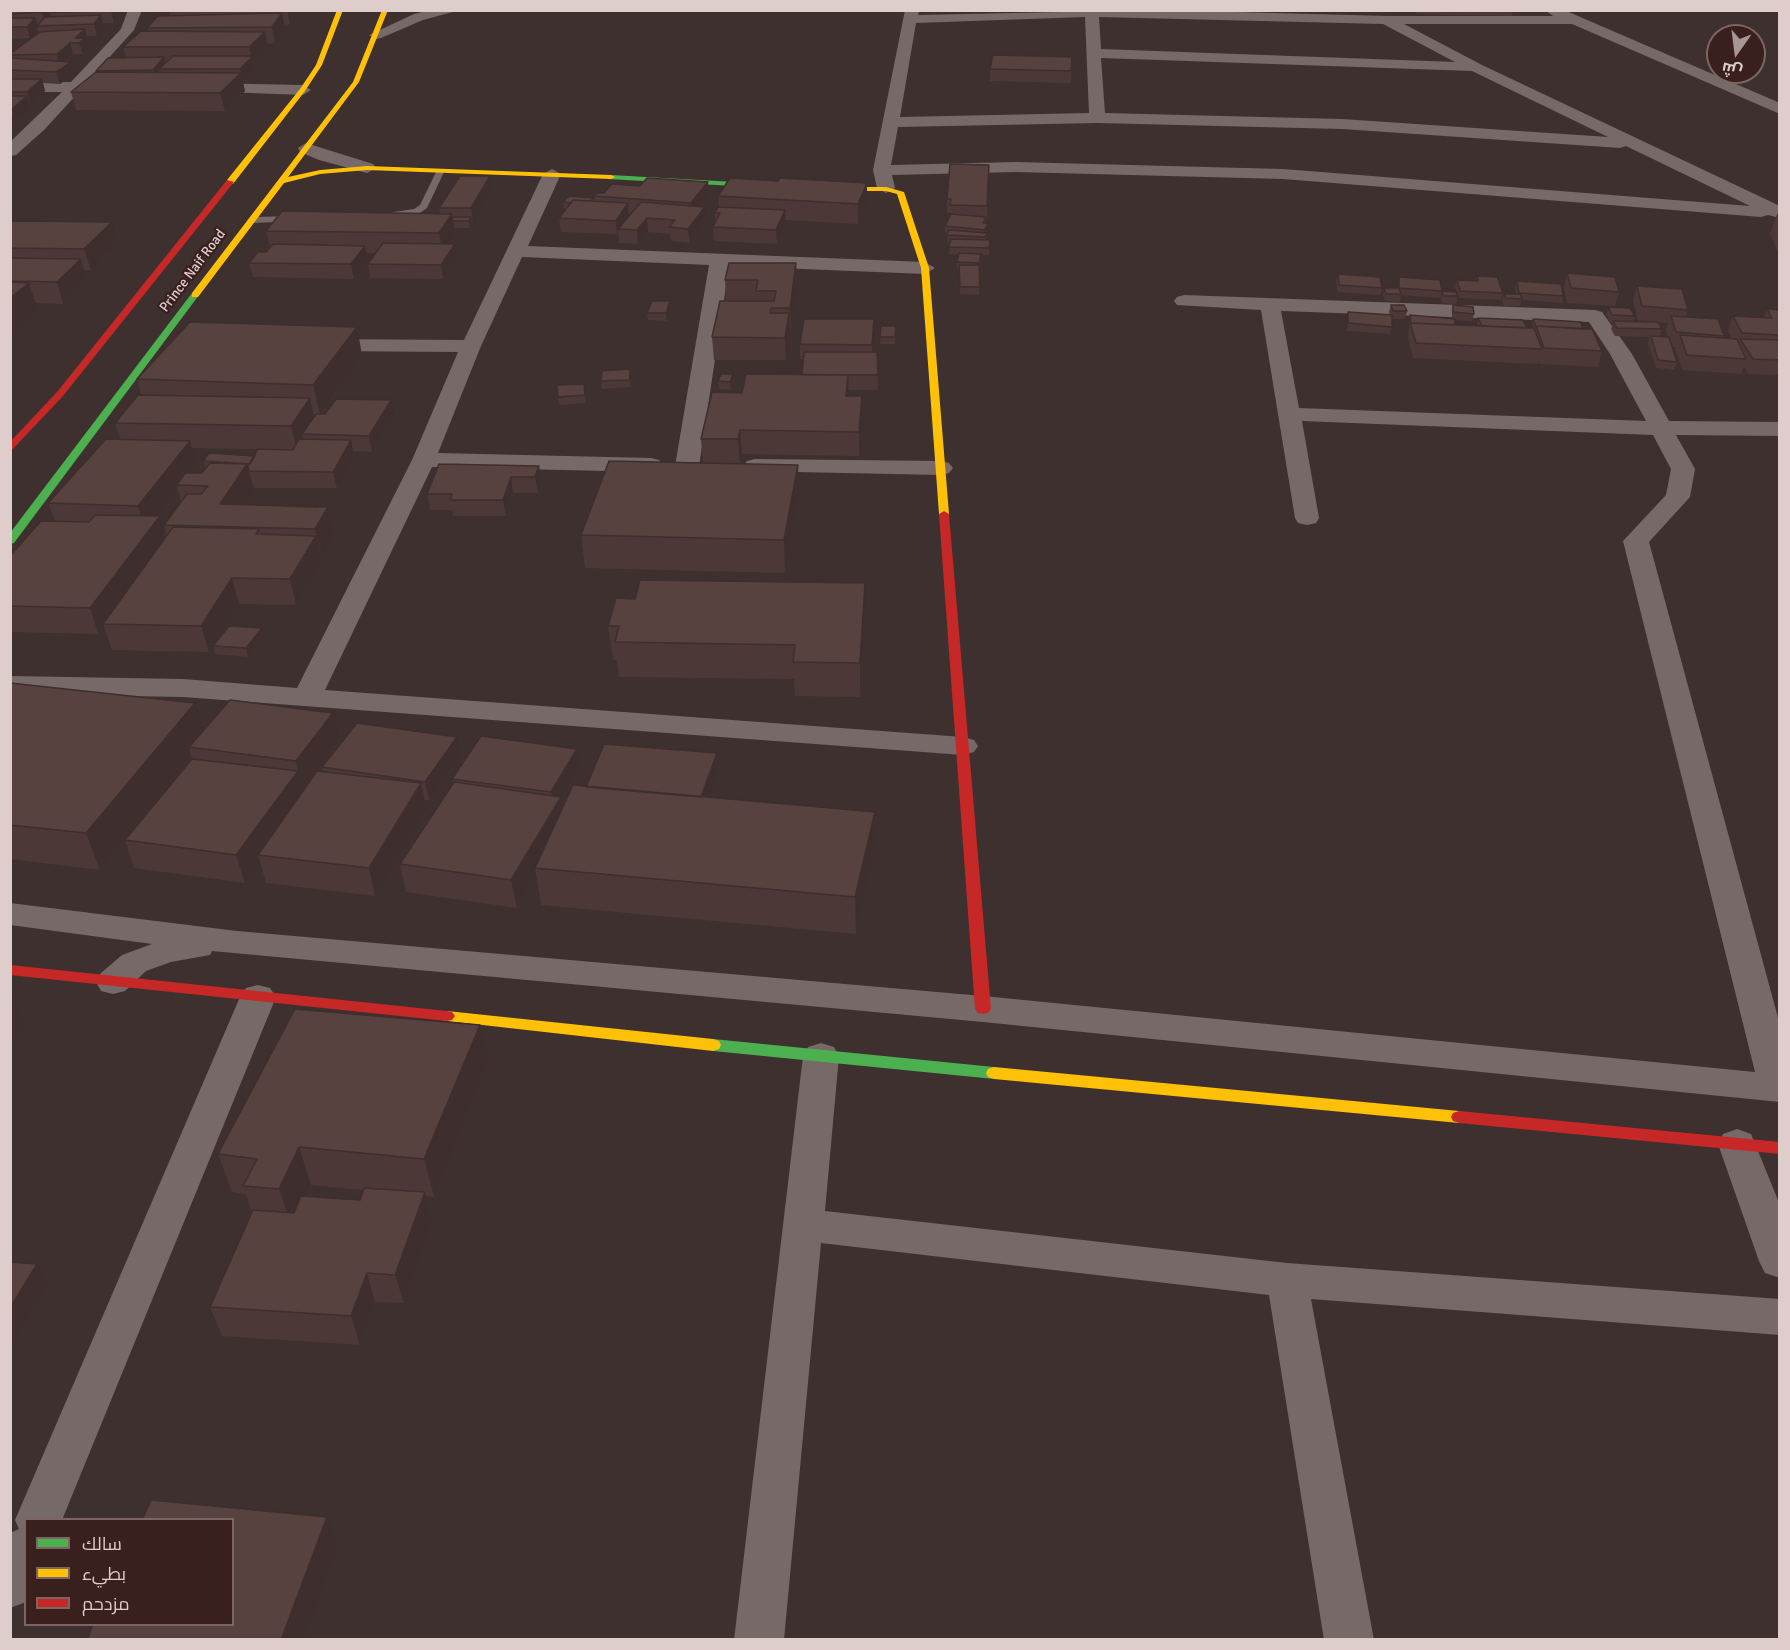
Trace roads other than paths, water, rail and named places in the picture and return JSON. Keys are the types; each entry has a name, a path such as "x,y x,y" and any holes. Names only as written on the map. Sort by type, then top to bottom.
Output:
{"street":[{"path":"10,151 38,127 127,30 135,10"},
{"name":"Prince Naif Road","path":"10,449 60,394 303,90 319,65 340,10"},
{"name":"Prince Naif Road","path":"10,541 356,82 385,10"},
{"path":"376,35 419,17 454,10"},
{"path":"1551,10 1779,109"},
{"path":"1587,10 1674,47"},
{"path":"886,189 882,170 911,15 1092,13 1386,20 1572,20"},
{"path":"1092,13 1096,53 1097,118"},
{"path":"1386,20 1477,68 1779,213"},
{"path":"1096,53 1477,68"},
{"path":"10,87 132,87"},
{"path":"189,88 303,90"},
{"path":"890,122 1097,118 1342,124 1636,144"},
{"path":"306,148 367,168"},
{"path":"882,170 997,167 1294,175 1779,213"},
{"path":"282,181 320,172 367,168 552,174 784,187"},
{"path":"307,697 424,460 471,346 552,174"},
{"path":"807,189 886,189 900,192 924,268 983,1009"},
{"path":"515,251 924,268"},
{"path":"710,466 720,259"},
{"path":"10,914 237,943 983,1009 1779,1088 1636,541 1678,497 1683,469 1622,354 1595,316 1184,301"},
{"path":"1270,304 1306,518"},
{"path":"158,344 181,345"},
{"path":"297,345 471,346"},
{"path":"1289,414 1661,428 1779,429"},
{"path":"424,460 941,468"},
{"path":"10,668 24,685 183,688 963,746"},
{"path":"129,977 166,951 237,943"},
{"path":"10,970 129,977 258,997 821,1056 1779,1148"},
{"path":"39,1518 258,997"},
{"path":"759,1640 821,1056"},
{"path":"1737,1144 1779,1261"},
{"path":"803,1225 1287,1280 1779,1317"},
{"path":"1287,1280 1349,1640"},
{"path":"10,1585 24,1554"}],"lane":[{"path":"380,215 417,212 424,206 440,172"},
{"path":"252,220 310,218"}]}
